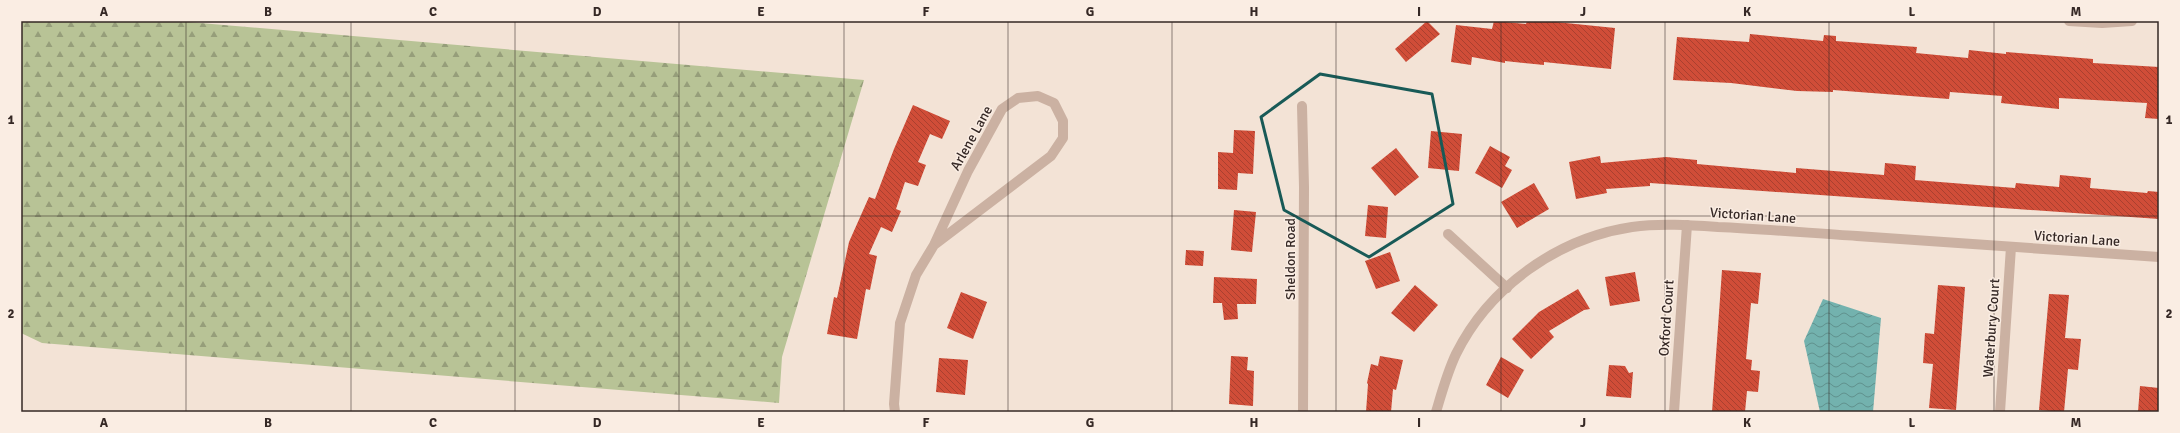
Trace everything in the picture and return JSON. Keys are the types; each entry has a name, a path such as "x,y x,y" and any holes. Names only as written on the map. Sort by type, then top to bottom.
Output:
{"street":[{"path":"2069,21 2102,23 2132,21"},
{"name":"Arlene Lane","path":"895,412 894,404 900,323 916,274 934,245 968,171 1002,109 1018,98 1038,96 1054,104 1063,121 1063,138 1051,156 934,245"},
{"name":"Sheldon Road","path":"1302,106 1304,187 1304,412"},
{"name":"Victorian Lane","path":"1436,412 1446,377 1461,344 1480,317 1507,288 1546,258 1588,238 1633,227 1687,225 2159,257"},
{"name":"Oxford Court","path":"1674,412 1687,225"},
{"path":"1448,234 1507,288"},
{"name":"Waterbury Court","path":"2000,412 2011,247"}],"highlighted area":[{"path":"1320,74 1432,94 1453,204 1369,257 1284,210 1261,117"}],"green space":[{"path":"21,21 177,21 864,80 782,357 779,403 42,343 21,333"}],"water":[{"path":"1823,299 1881,318 1873,412 1820,412 1804,341"}],"building":[{"path":"1427,21 1440,34 1406,62 1395,49"},
{"path":"1494,21 1526,24 1527,21 1546,21 1615,28 1611,69 1544,62 1544,65 1505,61 1505,63 1472,57 1471,65 1451,62 1456,25 1492,29"},
{"path":"1750,34 1823,41 1824,35 1836,36 1836,41 1917,47 1916,53 1968,58 1969,50 2006,54 2006,52 2093,59 2093,63 2159,67 2159,119 2145,118 2147,103 2059,98 2059,109 2001,103 2002,96 1950,92 1949,99 1833,90 1833,92 1797,91 1731,83 1673,80 1677,37 1749,42"},
{"path":"913,105 950,121 942,139 930,134 918,162 926,165 918,186 905,182 896,209 901,211 892,232 881,227 869,254 877,256 870,290 866,289 857,339 827,334 834,297 837,298 849,242 869,197 875,199"},
{"path":"1234,130 1255,131 1253,174 1238,173 1237,190 1218,189 1218,152 1233,153"},
{"path":"1431,131 1462,134 1459,171 1428,168"},
{"path":"1490,146 1510,157 1505,166 1512,170 1502,188 1475,173"},
{"path":"1396,148 1419,177 1395,196 1371,168"},
{"path":"1600,156 1601,163 1666,157 1697,160 1697,164 1796,173 1796,168 1884,175 1885,163 1916,166 1915,180 2015,188 2016,183 2059,187 2060,175 2091,178 2090,188 2147,193 2148,191 2159,192 2159,219 1650,183 1650,186 1606,189 1607,193 1576,199 1569,162"},
{"path":"1534,183 1549,209 1517,228 1501,202"},
{"path":"1368,205 1388,207 1386,238 1365,236"},
{"path":"1234,210 1256,212 1252,252 1231,250"},
{"path":"1186,250 1204,251 1203,266 1185,265"},
{"path":"1390,252 1400,281 1376,289 1365,261"},
{"path":"1722,270 1761,273 1758,304 1751,303 1746,359 1752,360 1751,370 1760,371 1758,392 1747,391 1745,412 1712,412"},
{"path":"1635,272 1640,301 1610,306 1605,277"},
{"path":"1214,277 1257,279 1256,304 1237,304 1238,319 1224,320 1222,303 1213,303"},
{"path":"1415,285 1438,305 1414,332 1391,313"},
{"path":"1938,285 1965,287 1956,410 1929,408 1933,364 1923,363 1925,333 1934,334"},
{"path":"1578,289 1590,309 1584,310 1549,331 1554,337 1531,359 1512,339 1539,312"},
{"path":"961,292 987,302 973,339 947,328"},
{"path":"2049,294 2069,295 2065,338 2081,339 2078,370 2068,369 2064,412 2039,410"},
{"path":"1231,356 1248,357 1247,370 1254,371 1253,406 1229,404"},
{"path":"1380,356 1403,360 1396,390 1393,389 1391,412 1366,412 1367,383 1371,364 1378,366"},
{"path":"1501,357 1524,370 1508,398 1486,385"},
{"path":"939,358 968,360 965,395 936,392"},
{"path":"1609,365 1625,366 1629,373 1633,372 1631,398 1606,396"},
{"path":"2140,386 2159,388 2159,412 2138,412"}]}
